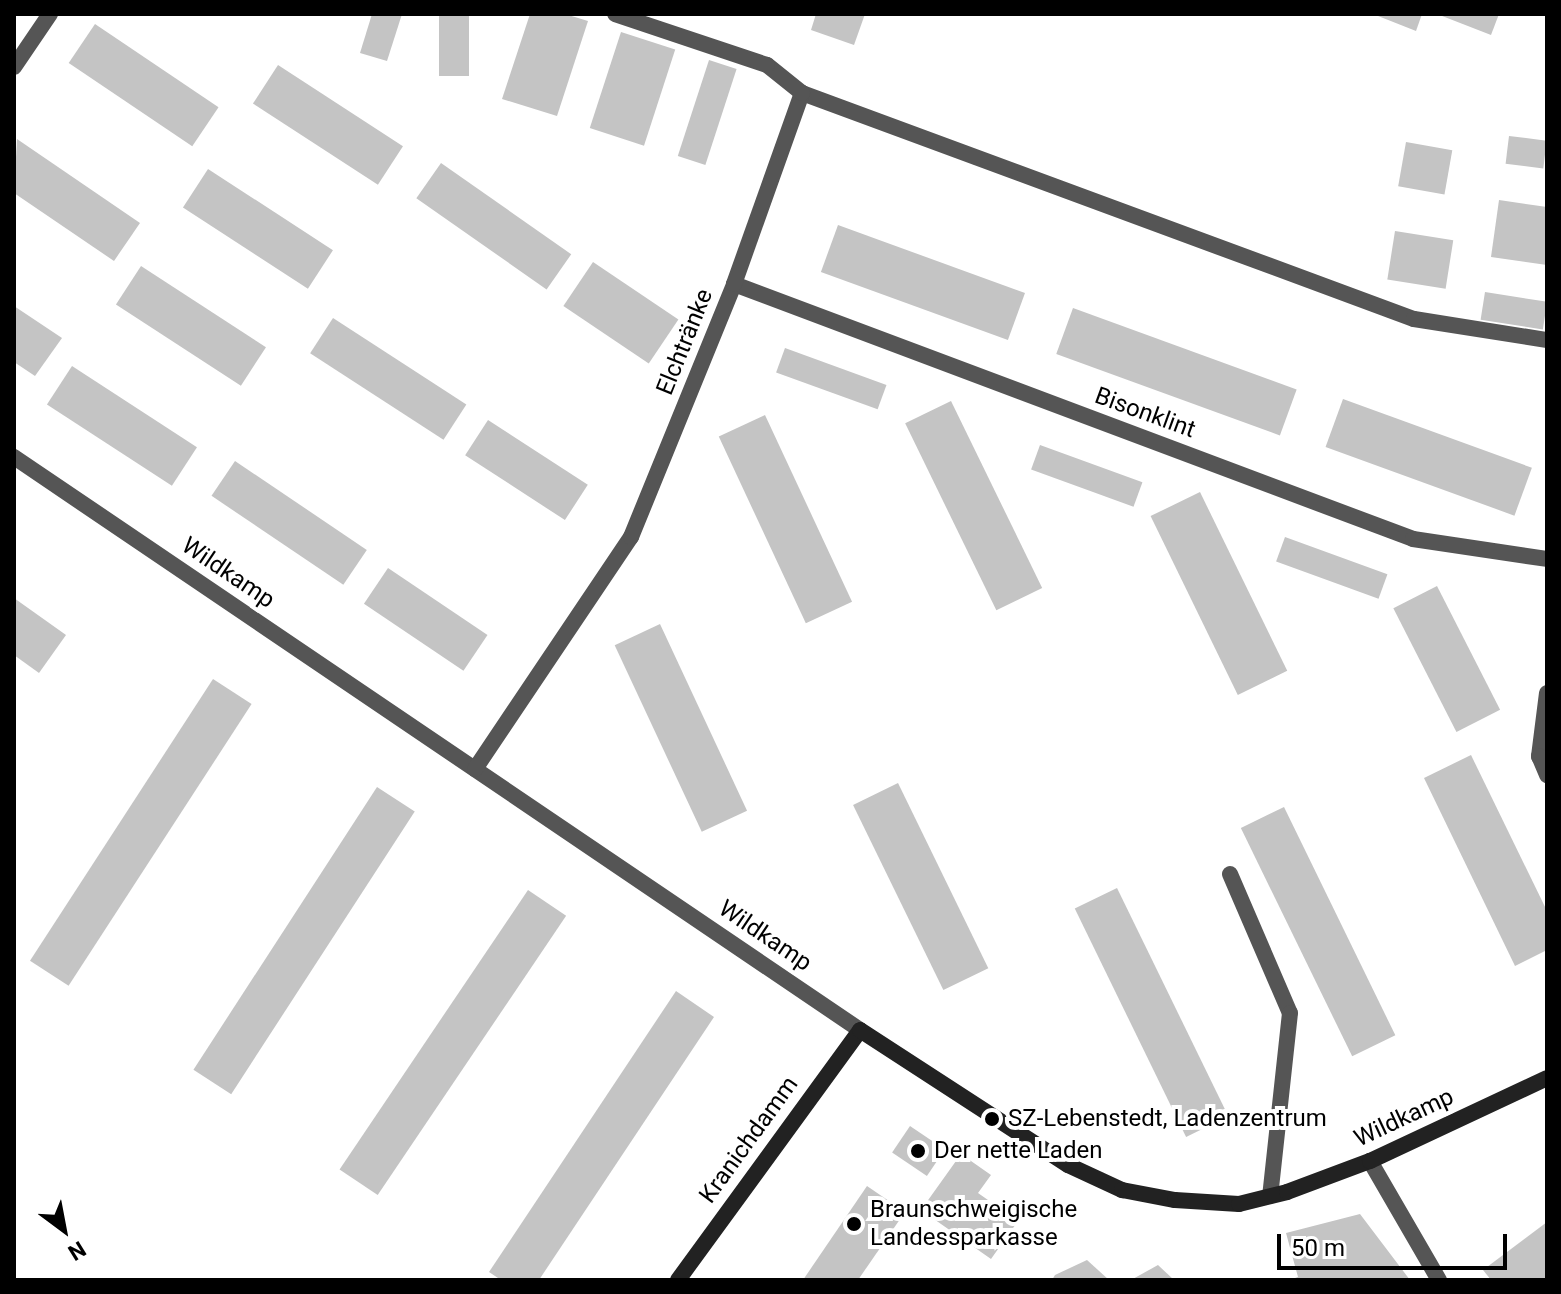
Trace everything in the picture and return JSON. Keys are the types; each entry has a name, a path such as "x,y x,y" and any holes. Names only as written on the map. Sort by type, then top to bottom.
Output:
{"street":[{"path":"14,67 50,14"},
{"path":"615,14 767,65 802,93 1414,319 1547,340"},
{"name":"Elchtränke","path":"475,769 631,537 734,284 802,93"},
{"name":"Bisonklint","path":"734,284 1413,539 1547,559"},
{"name":"Wildkamp","path":"14,457 860,1030 1055,1158 1122,1190 1175,1200 1239,1204 1270,1196 1370,1161 1547,1078"},
{"path":"1547,693 1539,756 1547,775"},
{"path":"1230,874 1290,1013 1270,1196"},
{"name":"Kranichdamm","path":"678,1280 860,1030"},
{"path":"1370,1161 1439,1280"}],"building":[{"path":"372,14 402,14 387,61 360,53"},
{"path":"439,14 469,14 469,76 439,76"},
{"path":"530,14 565,14 588,21 557,116 502,99"},
{"path":"816,14 865,14 854,45 811,30"},
{"path":"1373,14 1422,14 1416,31"},
{"path":"1437,14 1499,14 1491,35"},
{"path":"95,24 219,107 192,146 69,63"},
{"path":"621,32 675,50 644,146 590,128"},
{"path":"709,60 737,69 705,165 678,156"},
{"path":"278,65 403,146 378,185 253,104"},
{"path":"1509,136 1547,141 1543,168 1506,164"},
{"path":"17,139 140,223 114,261 14,193"},
{"path":"1406,142 1452,150 1444,194 1398,186"},
{"path":"441,163 571,254 547,289 416,198"},
{"path":"208,169 333,250 308,289 183,208"},
{"path":"1499,200 1547,207 1547,265 1491,257"},
{"path":"838,225 1025,293 1008,340 821,272"},
{"path":"1395,231 1453,240 1446,289 1387,279"},
{"path":"593,262 678,320 649,364 563,306"},
{"path":"141,266 266,347 241,386 116,305"},
{"path":"1485,292 1547,302 1543,330 1481,320"},
{"path":"14,306 62,338 35,376 14,362"},
{"path":"1073,308 1297,389 1280,435 1056,354"},
{"path":"333,318 466,405 443,440 310,353"},
{"path":"785,348 886,385 878,409 776,372"},
{"path":"72,366 197,447 172,486 47,405"},
{"path":"1343,399 1532,468 1514,516 1326,447"},
{"path":"951,401 1042,588 996,610 905,423"},
{"path":"765,415 852,602 806,623 719,437"},
{"path":"488,420 588,485 565,520 465,455"},
{"path":"1040,445 1142,482 1134,507 1031,469"},
{"path":"235,461 367,550 343,585 212,496"},
{"path":"1200,492 1287,671 1238,695 1151,516"},
{"path":"1285,537 1387,574 1379,599 1276,561"},
{"path":"388,568 487,635 463,671 364,604"},
{"path":"1437,586 1500,710 1456,732 1393,608"},
{"path":"14,598 66,635 39,673 14,655"},
{"path":"660,624 747,811 702,832 615,645"},
{"path":"213,679 252,704 69,986 30,961"},
{"path":"1471,755 1547,911 1547,950 1515,966 1424,778"},
{"path":"898,783 988,968 943,990 853,805"},
{"path":"377,787 415,812 231,1094 193,1070"},
{"path":"1284,807 1395,1035 1352,1056 1241,828"},
{"path":"1117,888 1228,1116 1186,1137 1075,909"},
{"path":"528,890 566,916 378,1195 340,1169"},
{"path":"676,991 714,1017 539,1280 501,1280 489,1272"},
{"name":"Der nette Laden","path":"910,1126 945,1149 927,1176 892,1153"},
{"path":"961,1154 991,1175 978,1193 1018,1221 991,1259 921,1210"},
{"path":"867,1186 905,1212 858,1280 803,1280"},
{"path":"1360,1214 1410,1280 1289,1280 1298,1277 1286,1233"},
{"path":"1547,1222 1547,1280 1491,1280 1483,1270"},
{"path":"1087,1260 1109,1280 1052,1280 1055,1275"},
{"path":"1158,1265 1174,1280 1131,1280"}],"place":[{"name":"SZ-Lebenstedt, Ladenzentrum","path":"992,1119"},
{"name":"Der nette Laden","path":"918,1151"},
{"name":"Braunschweigische Landessparkasse","path":"854,1224"}]}
